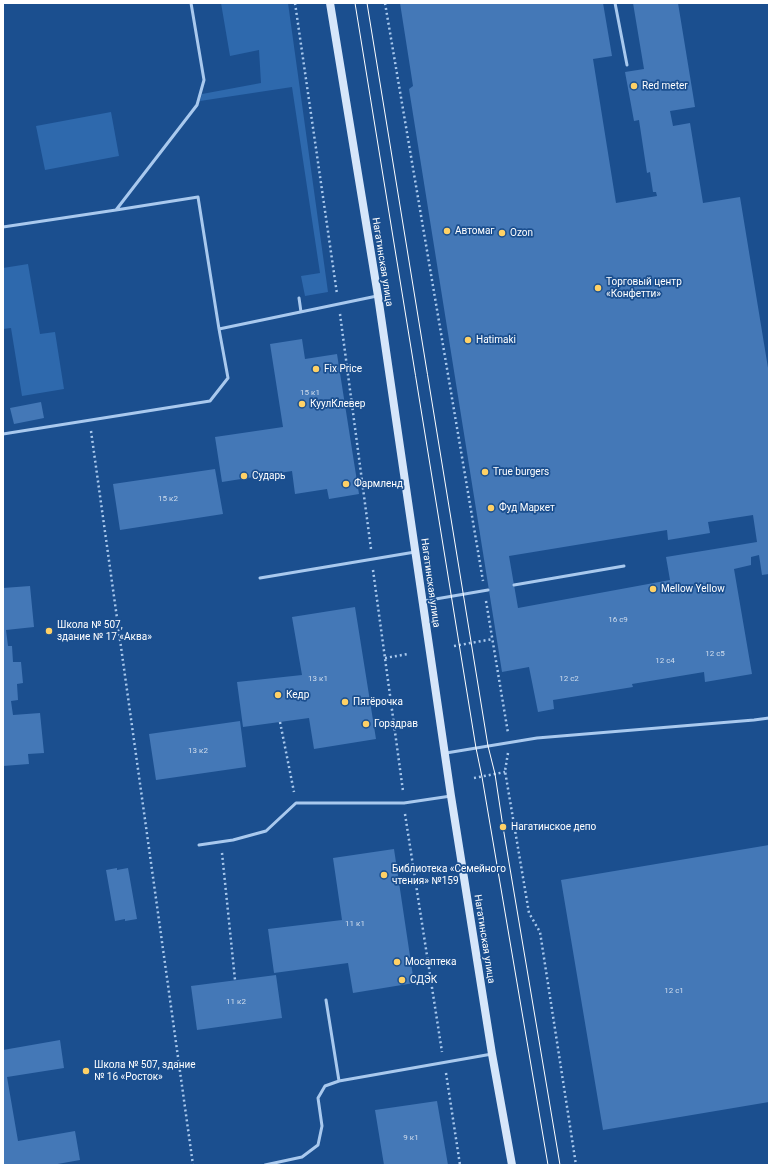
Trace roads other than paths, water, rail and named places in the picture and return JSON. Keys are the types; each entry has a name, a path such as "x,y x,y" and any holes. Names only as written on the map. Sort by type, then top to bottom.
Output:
{"street":[{"name":"Нагатинская улица","path":"330,3 378,296 451,796 492,1054 512,1165"}],"lane":[{"path":"116,210 197,105 204,80 191,3"},
{"path":"615,3 626,65"},
{"path":"3,227 198,197 218,329 228,378 210,401 3,434"},
{"path":"218,329 378,296"},
{"path":"299,298 300,312"},
{"path":"260,578 415,552"},
{"path":"514,585 624,566"},
{"path":"422,602 486,590"},
{"path":"445,753 537,738 769,718"},
{"path":"199,845 233,840 266,831 296,803 404,803 451,796"},
{"path":"326,1000 339,1081"},
{"path":"265,1165 302,1157 318,1145 322,1126 318,1098 324,1086 339,1081 492,1054"}],"tram line":[{"path":"355,3 476,748 548,1165"},
{"path":"367,3 488,746 495,774 560,1165"}],"place":[{"name":"Red meter","path":"634,86"},
{"name":"Автомаг","path":"447,231"},
{"name":"Ozon","path":"502,233"},
{"name":"Торговый центр «Конфетти»","path":"598,288"},
{"name":"Hatimaki","path":"468,340"},
{"name":"Fix Price","path":"316,369"},
{"name":"КуулКлевер","path":"302,404"},
{"name":"True burgers","path":"485,472"},
{"name":"Сударь","path":"244,476"},
{"name":"Фармленд","path":"346,484"},
{"name":"Фуд Маркет","path":"491,508"},
{"name":"Mellow Yellow","path":"653,589"},
{"name":"Школа № 507, здание № 17 «Аква»","path":"49,631"},
{"name":"Кедр","path":"278,695"},
{"name":"Пятёрочка","path":"345,702"},
{"name":"Горздрав","path":"366,724"},
{"name":"Нагатинское депо","path":"503,827"},
{"name":"Библиотека «Семейного чтения» №159","path":"384,875"},
{"name":"Мосаптека","path":"397,962"},
{"name":"СДЭК","path":"402,980"},
{"name":"Школа № 507, здание № 16 «Росток»","path":"86,1071"}]}
